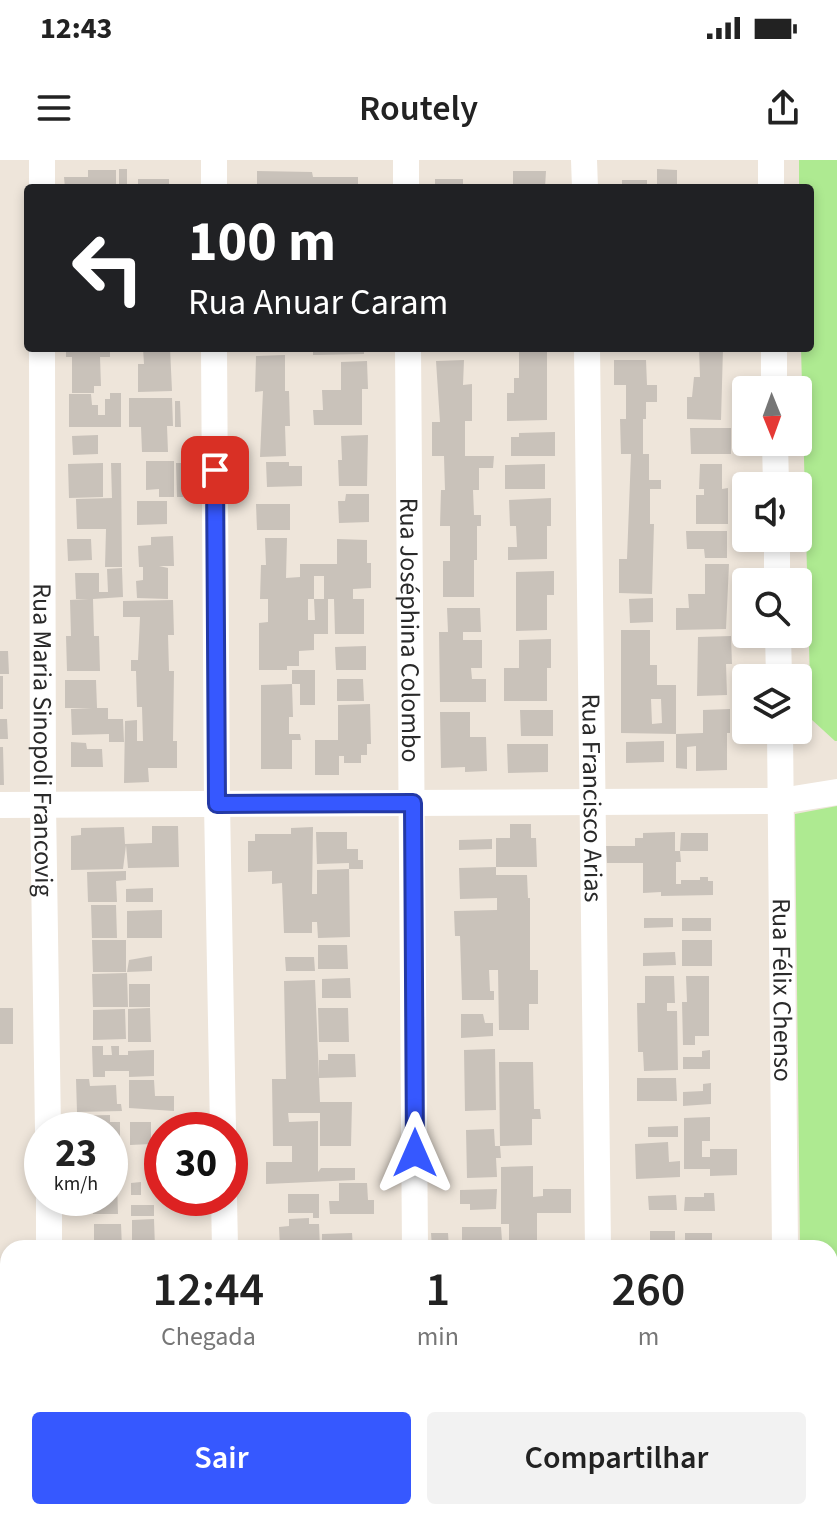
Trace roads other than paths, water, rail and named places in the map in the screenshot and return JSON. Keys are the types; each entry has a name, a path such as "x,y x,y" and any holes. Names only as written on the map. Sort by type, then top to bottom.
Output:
{"street":[{"path":"42,160 42,184"},
{"path":"214,160 214,184"},
{"path":"406,160 406,184"},
{"path":"584,160 585,184"},
{"path":"771,160 771,184"},
{"name":"Rua Maria Sinopoli Francovig","path":"42,352 43,805 48,1112"},
{"path":"214,352 223,1112"},
{"name":"Rua Joséphina Colombo","path":"408,352 415,1240"},
{"name":"Rua Francisco Arias","path":"587,352 598,1240"},
{"path":"774,352 774,376"},
{"name":"Rua Félix Chenso","path":"780,744 785,1240"},
{"path":"0,805 781,801 837,792"},
{"path":"49,1216 49,1240"},
{"path":"224,1216 225,1240"}]}
